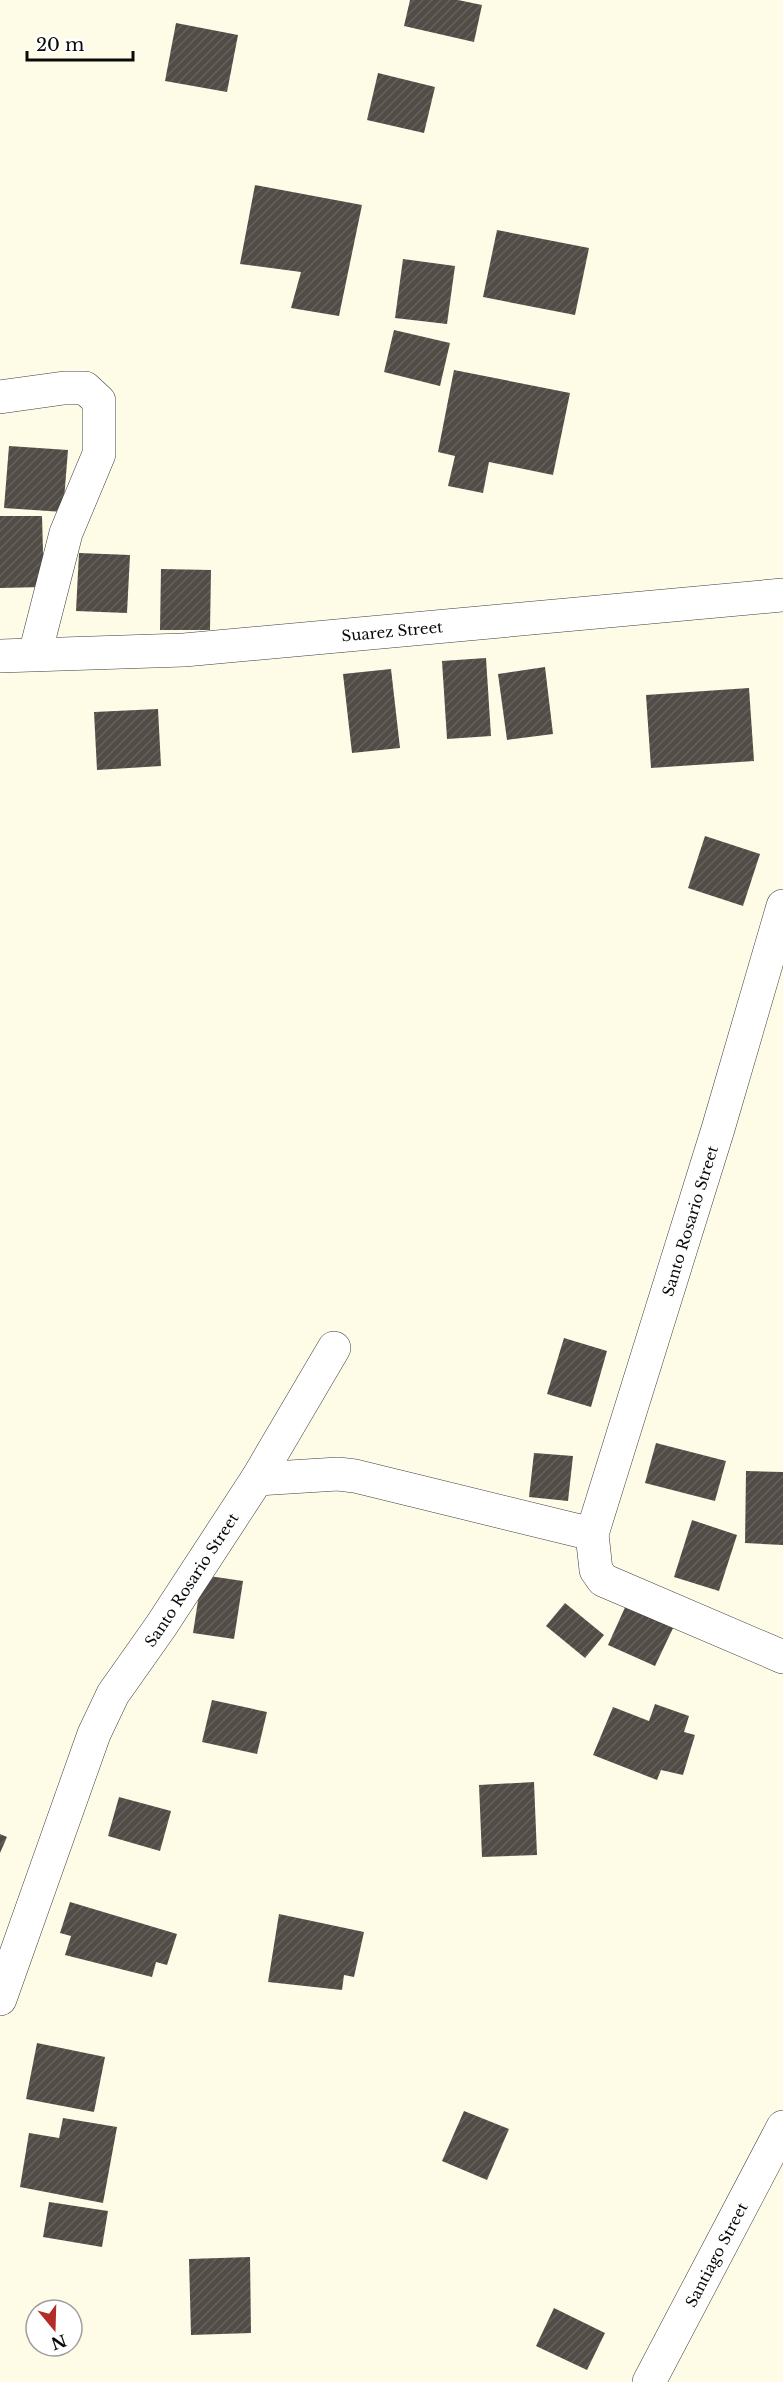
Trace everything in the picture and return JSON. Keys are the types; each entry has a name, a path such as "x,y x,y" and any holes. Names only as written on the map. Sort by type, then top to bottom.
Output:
{"street":[{"path":"0,397 64,388 85,388 99,401 99,454 66,533 35,654"},
{"name":"Suarez Street","path":"0,656 184,650 783,595"},
{"name":"Santo Rosario Street","path":"783,906 718,1129 592,1534 596,1570 603,1580 783,1657"},
{"name":"Santo Rosario Street","path":"0,1999 94,1734 113,1694 161,1626 257,1479 334,1348"},
{"path":"257,1479 338,1474 355,1476 592,1534"},
{"name":"Santiago Street","path":"649,2382 783,2127"}],"building":[{"path":"410,0 458,0 482,5 474,42 404,26"},
{"path":"176,23 238,35 227,92 165,81"},
{"path":"378,73 435,87 424,133 367,120"},
{"path":"255,185 362,205 339,316 291,308 301,272 240,264"},
{"path":"497,230 589,248 575,315 483,297"},
{"path":"403,259 455,266 447,324 395,318"},
{"path":"394,330 450,343 440,386 384,372"},
{"path":"454,370 570,393 553,475 489,462 483,493 448,486 455,456 438,452"},
{"path":"9,446 68,450 63,512 4,508"},
{"path":"0,516 42,516 44,587 0,588"},
{"path":"79,553 130,555 127,613 76,611"},
{"path":"161,569 211,570 210,630 160,630"},
{"path":"486,658 491,736 447,739 442,661"},
{"path":"545,667 553,734 507,740 498,674"},
{"path":"391,669 400,748 352,753 343,674"},
{"path":"749,688 754,761 651,768 646,695"},
{"path":"158,709 161,766 97,770 94,712"},
{"path":"705,836 760,854 743,906 688,888"},
{"path":"564,1338 607,1351 591,1407 547,1394"},
{"path":"656,1443 726,1461 715,1501 645,1483"},
{"path":"534,1453 573,1456 568,1501 529,1497"},
{"path":"746,1471 783,1472 783,1545 745,1543"},
{"path":"692,1520 737,1535 719,1591 674,1577"},
{"path":"202,1575 243,1581 234,1639 193,1633"},
{"path":"565,1603 604,1635 585,1658 546,1626"},
{"path":"627,1603 675,1624 655,1666 608,1645"},
{"path":"212,1700 267,1712 257,1754 202,1742"},
{"path":"655,1704 689,1716 684,1732 695,1735 683,1775 661,1770 657,1780 593,1755 613,1707 649,1721"},
{"path":"534,1782 537,1855 482,1857 479,1785"},
{"path":"119,1797 171,1811 160,1851 108,1836"},
{"path":"0,1834 7,1837 0,1853"},
{"path":"70,1902 177,1934 167,1965 156,1962 152,1977 65,1955 71,1936 60,1933"},
{"path":"279,1914 364,1932 354,1977 344,1975 342,1990 268,1982"},
{"path":"37,2043 105,2057 94,2112 26,2099"},
{"path":"464,2111 509,2129 487,2180 442,2161"},
{"path":"63,2118 117,2127 103,2203 20,2187 29,2133 59,2138"},
{"path":"49,2202 108,2211 102,2247 43,2237"},
{"path":"250,2257 251,2333 191,2335 189,2259"},
{"path":"554,2308 605,2333 587,2370 536,2346"}]}
